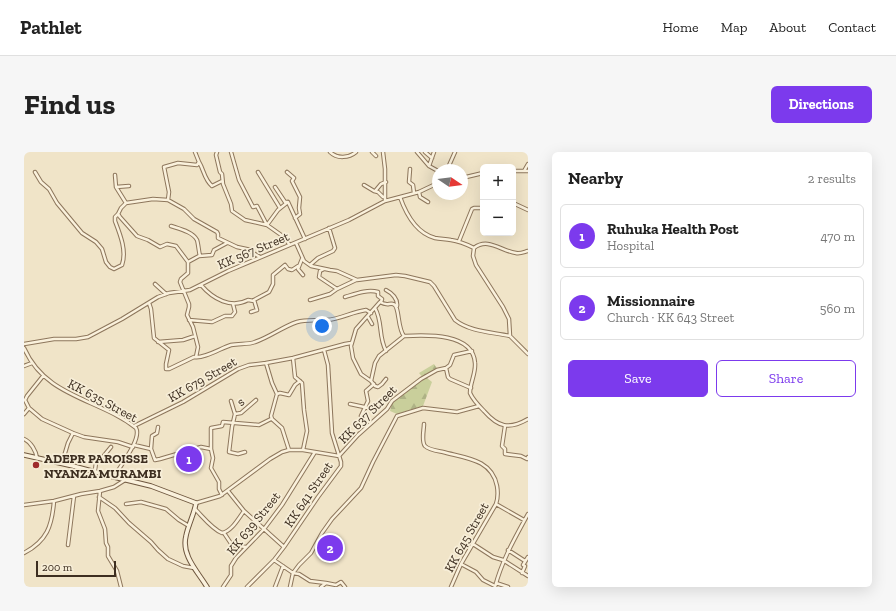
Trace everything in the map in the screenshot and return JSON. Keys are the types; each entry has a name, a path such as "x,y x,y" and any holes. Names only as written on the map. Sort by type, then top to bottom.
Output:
{"main road":[{"path":"24,455 95,471 151,486 196,503 184,544 187,556 207,587"}],"street":[{"path":"195,152 203,175 210,184 212,186 222,181"},
{"path":"217,152 216,155 220,172 222,174 222,181 231,204 232,211 244,220 267,225 284,237 289,244"},
{"path":"231,152 239,180 253,207 257,206 267,225"},
{"path":"330,152 333,156 342,157 355,154 356,152"},
{"path":"372,152 376,156"},
{"path":"382,152 386,182 385,201"},
{"path":"417,152 432,168"},
{"path":"425,152 432,158"},
{"path":"429,166 434,152"},
{"path":"450,164 455,152"},
{"path":"168,200 169,192 163,168 164,166 178,163 197,164 199,162"},
{"path":"526,171 528,164"},
{"path":"410,169 409,182 413,185 414,193"},
{"path":"35,172 41,182 50,189 57,203 72,221 82,232 96,242 102,249 106,262 114,269 122,265 124,256 115,217 126,203 153,199 168,200 184,209 194,219 217,232 218,238 237,247 251,250 260,257"},
{"path":"258,172 280,208"},
{"path":"287,172 294,178 292,181 300,197 300,214 295,218"},
{"path":"468,177 480,174"},
{"path":"115,175 116,186 126,203"},
{"path":"376,190 381,184 386,182"},
{"path":"364,185 374,191 376,190 383,197 385,196"},
{"path":"116,186 129,186"},
{"name":"KK 567 Street","path":"24,344 54,338 79,339 100,331 149,304 158,297 166,294 190,290 228,271 289,244 306,239 349,220 385,201 419,192 432,186"},
{"path":"275,187 285,202 288,202 306,239"},
{"path":"419,192 420,197 428,202"},
{"path":"400,197 410,220 428,236 459,241 474,248"},
{"path":"267,225 280,208 288,202"},
{"path":"516,204 528,210"},
{"path":"459,241 472,209 480,208"},
{"path":"118,214 137,236 160,247 167,244 176,246 188,262 188,273 180,280 190,308 187,315 193,327 198,347 196,357"},
{"path":"171,226 194,235 198,242 197,248 200,256"},
{"path":"310,265 318,258 335,248 329,228"},
{"path":"188,262 200,256 212,255 214,250 228,243"},
{"path":"296,243 302,258 306,263 344,273 357,280"},
{"path":"474,248 478,245 487,244 517,254 528,251"},
{"path":"474,248 473,260 507,314 509,319 510,336"},
{"path":"201,285 222,302 233,304 248,300 254,301 269,292 274,282 272,276 283,266 292,270 298,266 302,258"},
{"path":"298,266 299,272 304,275"},
{"path":"325,269 320,271 319,277 337,288"},
{"path":"310,300 330,294 337,288 357,280 396,275 414,277 430,282 434,286 455,320 460,324 481,331 510,336 528,354"},
{"path":"155,284 166,294"},
{"path":"386,290 395,298 399,326 404,336"},
{"path":"345,297 360,293 378,292 378,296 382,298 381,302"},
{"path":"251,312 257,310 254,301"},
{"path":"381,302 397,306"},
{"path":"381,302 354,332 351,343 351,352 361,374 374,384 380,386 386,380"},
{"path":"149,304 151,309 154,338 157,342 169,350 166,369 194,357 231,345 255,342 299,321 340,318 366,310 371,313"},
{"path":"189,320 212,322 225,316 232,316 235,313 233,304"},
{"path":"375,308 380,320 381,339 386,351"},
{"path":"368,316 372,324"},
{"path":"370,381 375,363 379,356 404,336 432,335 462,342 472,351 475,358 475,370 471,388 471,396 479,406 497,423 505,426 519,424 528,419"},
{"path":"157,342 183,340 195,336"},
{"name":"KK 679 Street","path":"134,426 183,402 238,369 249,365 266,364 293,358 351,343"},
{"name":"KK 635 Street","path":"24,348 32,363 43,376 56,386 134,426 138,431 133,446"},
{"name":"KK 641 Street","path":"247,587 274,560 318,496 339,469 339,456 332,433 328,365 324,350"},
{"name":"KK 637 Street","path":"196,503 222,495 270,459 282,452 289,450 303,450 339,456 358,435 387,409 404,391 429,374 446,368 450,365 454,355 472,351"},
{"path":"293,358 295,378 302,383 303,388 307,432 303,450"},
{"path":"24,366 32,363"},
{"path":"266,364 277,394 271,419"},
{"path":"446,368 450,379 471,388"},
{"path":"43,376 26,398 29,408 42,419 84,437 151,449"},
{"path":"277,394 280,393 289,395 295,385 300,381"},
{"path":"361,416 368,408 366,391 374,384"},
{"name":"s","path":"235,414 240,414 256,400"},
{"path":"230,401 235,414 229,452 238,454 245,452"},
{"path":"350,404 368,408"},
{"path":"290,587 293,573 311,554 322,533 332,519 361,488 397,416 424,408 457,412 479,406"},
{"path":"24,414 29,408"},
{"path":"222,495 219,489 219,482 211,468 213,458 211,448 211,428 222,426 223,422 259,424 271,419"},
{"path":"271,419 282,428 289,450"},
{"name":"KK 645 Street","path":"424,424 423,442 425,446 434,450 478,462 488,467 496,480 498,493 496,504 461,564 451,587"},
{"path":"505,426 502,446 505,449 505,454 521,456 527,459 528,457"},
{"path":"158,427 157,433 152,436 151,449 155,460 176,456 201,447 211,448"},
{"path":"62,463 68,443 73,433"},
{"path":"24,439 35,450 37,458"},
{"path":"114,477 133,446"},
{"path":"95,471 96,462 102,458 111,447"},
{"name":"KK 639 Street","path":"223,587 231,575 231,566 246,547 264,529 282,505 315,452"},
{"path":"24,505 54,501 114,488 125,480"},
{"path":"100,491 98,511 105,528 108,556 117,571 121,587"},
{"path":"228,491 244,511 284,547"},
{"path":"68,545 74,496"},
{"path":"99,497 115,508 129,523 152,542 168,560 183,566 195,568"},
{"path":"24,553 34,548 48,531 53,518 54,501"},
{"path":"126,504 141,502 166,508 179,520 189,526"},
{"path":"496,504 527,517 508,550 496,585"},
{"path":"195,509 214,529 224,533 232,545 246,547"},
{"path":"224,533 230,529 244,511"},
{"path":"473,544 492,557 504,560 528,576"},
{"path":"508,550 525,562"},
{"path":"522,573 528,557"},
{"path":"274,560 293,573 299,574 313,582 336,585 341,582 345,587"},
{"path":"461,564 476,572 483,580 496,585 508,587"},
{"path":"275,587 283,566"},
{"path":"321,587 326,583"}],"green space":[{"path":"434,364 438,370 427,376 427,378 432,382 423,406 397,414 390,411 392,403 423,378 419,373"}],"place":[{"name":"Ruhuka Health Post","path":"189,459"},
{"name":"ADEPR PAROISSE NYANZA MURAMBI","path":"36,465"},
{"name":"Missionnaire","path":"330,548"}]}
